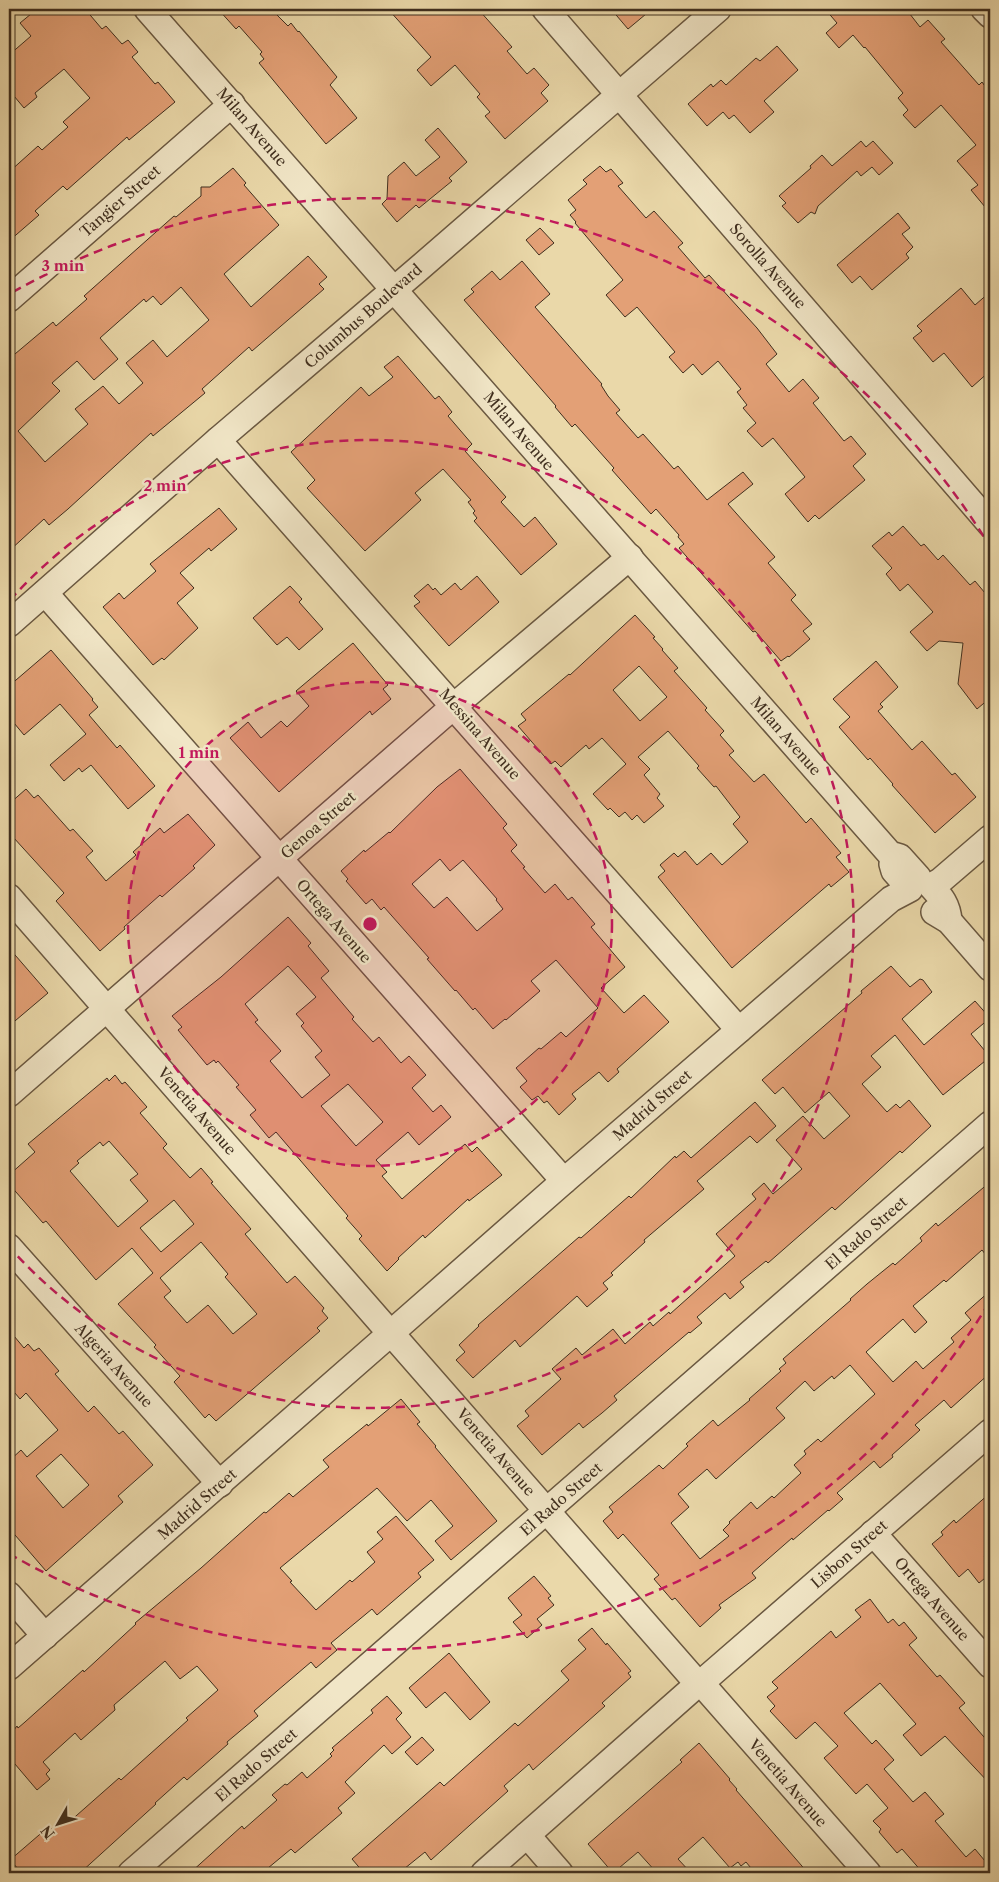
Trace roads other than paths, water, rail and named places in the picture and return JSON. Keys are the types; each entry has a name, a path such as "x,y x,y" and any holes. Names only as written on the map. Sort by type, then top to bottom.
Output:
{"street":[{"name":"Milan Avenue","path":"147,9 890,854 900,857 919,888 942,898 947,908 949,921 990,968"},
{"name":"Sorolla Avenue","path":"545,9 990,524"},
{"name":"Columbus Boulevard","path":"9,624 218,440 395,290 718,9"},
{"path":"984,9 990,16"},
{"name":"Tangier Street","path":"9,298 232,104"},
{"name":"Messina Avenue","path":"218,440 739,1030"},
{"name":"Genoa Street","path":"9,1094 454,706 630,557"},
{"name":"Ortega Avenue","path":"45,593 564,1181"},
{"name":"Madrid Street","path":"9,1666 220,1484 564,1181 891,899 944,878 990,838"},
{"name":"Venetia Avenue","path":"9,897 868,1873"},
{"name":"El Rado Street","path":"131,1873 990,1124"},
{"name":"Algeria Avenue","path":"9,1247 220,1484"},
{"name":"Lisbon Street","path":"484,1873 990,1432"},
{"name":"Ortega Avenue","path":"873,1533 990,1665"},
{"path":"9,1594 44,1636"},
{"path":"527,1835 560,1873"}]}
